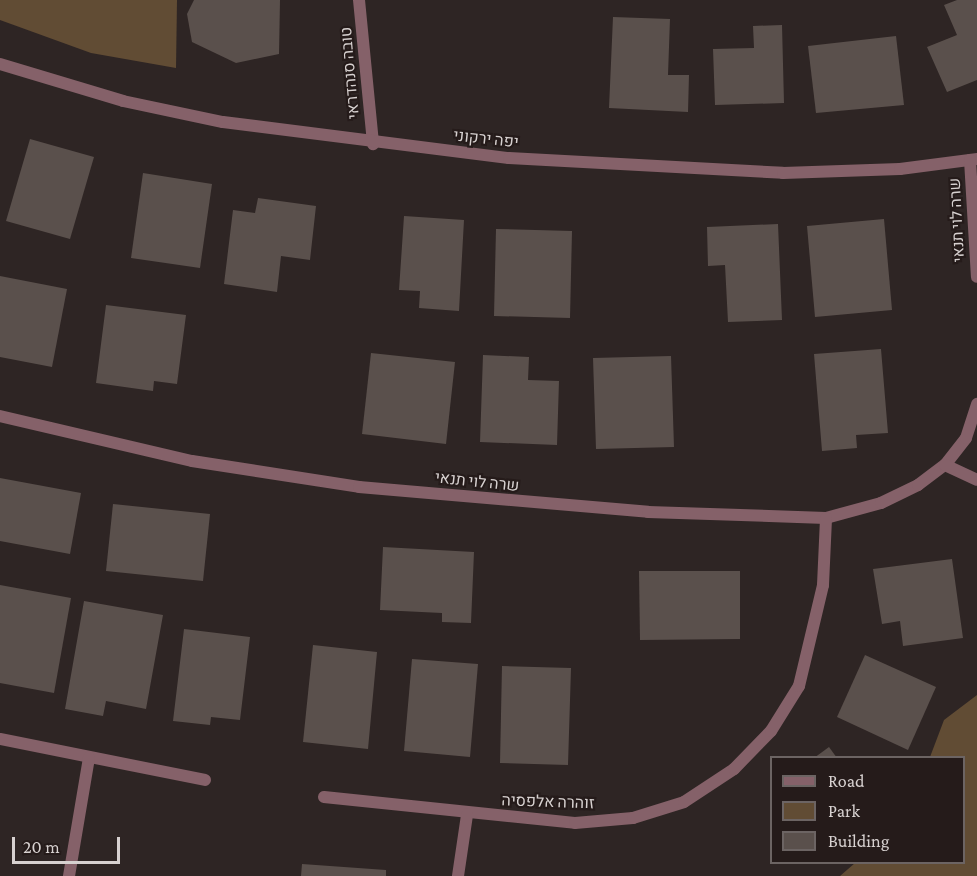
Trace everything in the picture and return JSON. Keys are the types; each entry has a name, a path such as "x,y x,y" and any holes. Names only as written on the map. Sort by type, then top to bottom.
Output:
{"street":[{"name":"טובה סנהדראי","path":"360,0 373,144"},
{"name":"יפה ירקוני","path":"0,64 123,101 373,144 700,171 888,169 974,160"},
{"name":"שרה לוי תנאי","path":"974,160 977,277"},
{"name":"שרה לוי תנאי","path":"0,416 192,461 359,487 648,513 826,518 881,503 945,465 966,438 977,404"},
{"path":"945,465 977,480"},
{"name":"זוהרה אלפסיה","path":"324,797 467,815 575,823 633,818 684,802 734,768 771,731 799,686 821,596 826,518"},
{"path":"0,739 205,780"},
{"path":"69,876 89,758"},
{"path":"458,876 467,815"}],"green space":[{"path":"0,0 177,0 176,68 91,53 0,20"},
{"path":"977,695 977,876 840,876 854,864 965,864 965,756 930,756 944,720"}],"building":[{"path":"194,0 280,0 279,54 236,63 192,42 187,14"},
{"path":"957,0 977,0 977,80 947,92 927,47 957,35 944,5"},
{"path":"613,17 670,19 668,75 689,75 688,112 609,108"},
{"path":"782,25 784,103 715,105 713,49 754,48 753,26"},
{"path":"896,36 904,105 816,113 808,46"},
{"path":"30,139 94,157 70,239 6,221"},
{"path":"143,173 212,184 200,268 131,258"},
{"path":"258,198 316,206 310,260 281,256 277,292 224,284 233,210 255,213"},
{"path":"404,216 464,220 459,311 419,308 420,291 399,290"},
{"path":"884,219 892,310 815,317 807,226"},
{"path":"778,224 782,320 728,322 725,265 708,266 707,227"},
{"path":"496,229 572,231 570,318 494,316"},
{"path":"0,276 67,289 52,367 0,357"},
{"path":"106,305 186,315 177,384 154,381 153,391 96,383"},
{"path":"881,349 888,433 856,435 857,448 822,451 814,354"},
{"path":"371,353 455,362 446,444 362,434"},
{"path":"483,355 529,357 528,380 559,381 557,445 480,442"},
{"path":"671,356 674,447 596,449 593,358"},
{"path":"0,478 81,493 70,554 0,541"},
{"path":"113,504 210,514 203,581 106,571"},
{"path":"383,547 474,552 471,623 442,622 442,613 380,610"},
{"path":"952,559 963,638 903,646 900,621 882,624 873,569"},
{"path":"639,571 740,571 740,639 640,640"},
{"path":"0,585 71,598 54,693 0,683"},
{"path":"84,601 163,615 146,709 106,701 103,716 65,709"},
{"path":"184,629 250,637 240,720 211,717 210,725 173,721"},
{"path":"313,645 377,652 368,749 303,742"},
{"path":"865,655 936,687 908,750 837,717"},
{"path":"412,659 478,664 470,757 404,751"},
{"path":"502,666 571,668 568,765 500,763"},
{"path":"829,747 836,756 817,756"},
{"path":"302,864 386,870 386,876 301,876"}]}
